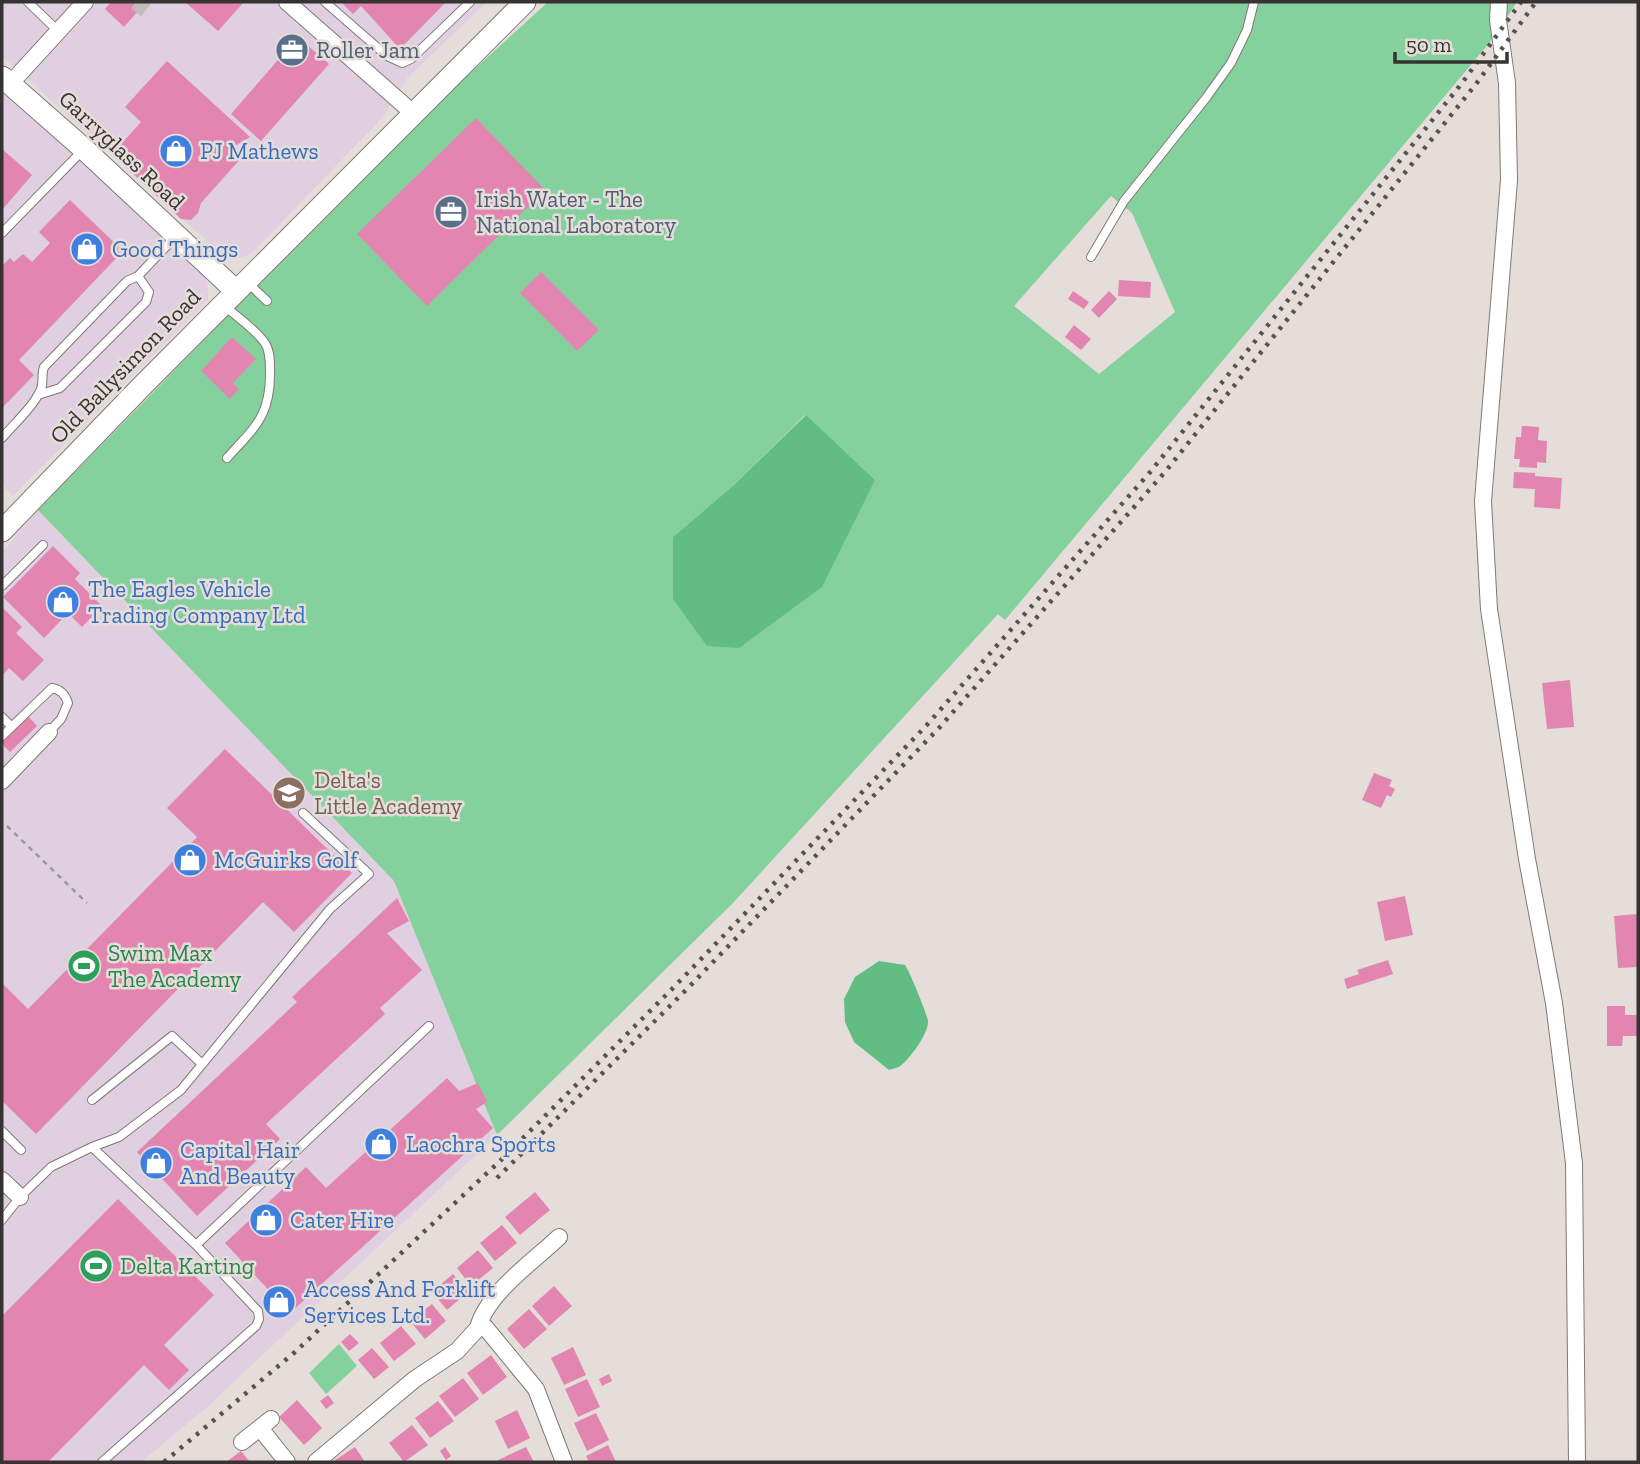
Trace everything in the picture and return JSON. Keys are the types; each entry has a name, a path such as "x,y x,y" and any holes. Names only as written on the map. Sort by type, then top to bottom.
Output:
{"street":[{"path":"6,80 85,2"},
{"path":"287,2 413,113"},
{"name":"Old Ballysimon Road","path":"2,531 235,292 525,2"},
{"path":"1499,2 1498,20 1507,83 1509,180 1484,515 1489,609 1527,859 1554,1003 1574,1163 1577,1462"},
{"name":"Garryglass Road","path":"6,80 84,149 235,292"},
{"path":"2,781 49,732"},
{"path":"2,1180 20,1197"},
{"path":"316,1462 415,1379 457,1351 478,1328 484,1310 492,1300 559,1237"},
{"path":"478,1328 485,1327 493,1334 536,1389 564,1462"},
{"path":"242,1442 266,1423 287,1462"}],"lane":[{"path":"28,2 58,31"},
{"path":"325,2 387,56 402,63 411,59 470,2"},
{"path":"1091,257 1124,201 1231,63 1247,30 1254,2"},
{"path":"2,233 84,149"},
{"path":"2,438 38,395 44,367 127,281 138,276 176,236"},
{"path":"38,395 60,388 146,302 149,292 138,276"},
{"path":"235,292 267,301"},
{"path":"227,458 259,422 265,411 269,391 268,349 235,292"},
{"path":"2,586 43,545"},
{"path":"2,736 52,688 60,690 68,703 61,719 49,732"},
{"path":"2,717 11,726"},
{"path":"2,1220 20,1197 51,1167 92,1147 119,1138 181,1090 330,909 369,874 303,813"},
{"path":"196,1245 429,1026"},
{"path":"92,1100 172,1036 202,1064"},
{"path":"2,1131 21,1150"},
{"path":"92,1147 196,1245 251,1302 260,1319 256,1326 103,1462"}],"path":[{"path":"7,826 87,903"}],"shaded area":[{"path":"2,2 487,2 408,77 382,118 254,251 244,257 235,258 220,253 2,56"},
{"path":"2,89 202,267 208,286 208,299 13,496 2,484"},
{"path":"38,510 394,881 497,1135 206,1408 141,1462 2,1462 2,552"}],"green space":[{"path":"548,2 1506,2 1506,6 1510,2 1517,2 1490,42 1005,620 998,614 733,903 497,1135 394,881 38,510 423,116","holes":["1111,196 1132,213 1175,312 1099,374 1014,306","805,415 875,480 673,537 735,484"]},
{"path":"806,415 875,480 822,587 739,648 707,646 673,599 673,537 735,484"},
{"path":"879,961 905,965 928,1021 922,1039 913,1053 899,1067 889,1070 854,1042 845,1022 844,999 855,977"},
{"path":"339,1344 357,1366 326,1394 309,1373"}],"building":[{"path":"111,2 146,2 124,27 105,9"},
{"path":"185,2 244,2 218,31"},
{"path":"341,2 446,2 400,49 361,6 353,14"},
{"path":"298,37 329,64 261,141 231,114"},
{"name":"PJ Mathews","path":"167,61 250,137 233,147 242,157 201,203 198,213 191,220 181,219 112,154 141,122 125,107"},
{"name":"Irish Water - The National Laboratory","path":"476,118 545,190 427,306 357,234"},
{"path":"2,149 32,175 2,210"},
{"path":"70,200 123,251 19,360 34,375 2,408 2,266 10,258 14,262 23,254 32,262 50,243 39,232"},
{"path":"541,272 599,330 577,351 520,293"},
{"path":"1119,280 1151,282 1150,298 1118,296"},
{"path":"1073,291 1089,302 1084,309 1068,299"},
{"path":"1109,291 1117,299 1099,318 1091,310"},
{"path":"1074,325 1091,339 1081,350 1065,337"},
{"path":"232,337 256,359 233,383 239,389 230,399 201,371"},
{"path":"1522,426 1539,427 1538,440 1547,441 1546,463 1537,462 1537,468 1519,467 1520,459 1514,459 1516,437 1521,437"},
{"path":"1514,472 1562,478 1560,509 1534,507 1535,489 1513,488"},
{"path":"53,546 80,573 75,579 102,606 82,627 68,613 44,638 3,597"},
{"path":"2,607 22,627 16,633 44,660 23,681 9,668 2,676"},
{"path":"1570,680 1574,727 1547,729 1542,683"},
{"path":"27,715 37,726 10,752 2,744 2,739"},
{"path":"225,749 352,873 294,932 263,902 36,1134 2,1101 2,983 28,1009 197,837 167,808"},
{"path":"1374,773 1392,780 1389,786 1395,789 1391,797 1387,795 1381,808 1362,800"},
{"path":"1405,896 1413,935 1385,941 1377,902"},
{"path":"397,898 409,921 387,933 422,970 380,1008 385,1014 266,1124 280,1139 197,1216 137,1152 297,1002 292,997"},
{"path":"1638,914 1638,967 1618,968 1614,916"},
{"path":"1388,960 1393,974 1347,989 1344,979 1359,974 1357,970"},
{"path":"1607,1006 1625,1006 1625,1015 1638,1015 1638,1036 1623,1036 1622,1046 1607,1046"},
{"path":"447,1078 459,1091 478,1083 487,1102 476,1109 493,1128 290,1313 225,1243 306,1167 326,1188"},
{"path":"535,1192 550,1210 520,1235 505,1217"},
{"path":"118,1199 214,1295 164,1345 189,1370 169,1390 144,1365 48,1462 2,1462 2,1316"},
{"path":"502,1225 517,1243 495,1261 480,1243"},
{"path":"478,1250 493,1268 471,1286 457,1268"},
{"path":"453,1274 468,1292 447,1310 432,1292"},
{"path":"554,1286 572,1306 549,1326 532,1306"},
{"path":"432,1304 446,1321 425,1339 410,1321"},
{"path":"529,1309 547,1329 524,1349 507,1329"},
{"path":"401,1326 416,1344 394,1361 380,1343"},
{"path":"350,1334 359,1343 349,1351 341,1342"},
{"path":"573,1347 586,1375 564,1385 551,1358"},
{"path":"372,1348 389,1367 374,1379 358,1360"},
{"path":"491,1355 507,1377 483,1395 467,1373"},
{"path":"609,1374 612,1381 602,1386 599,1379"},
{"path":"463,1378 479,1399 455,1417 439,1396"},
{"path":"587,1379 600,1407 578,1417 565,1389"},
{"path":"328,1395 334,1403 326,1409 320,1401"},
{"path":"297,1400 322,1428 304,1445 279,1417"},
{"path":"438,1401 454,1421 430,1438 415,1418"},
{"path":"517,1410 530,1438 508,1449 495,1421"},
{"path":"596,1413 609,1440 587,1451 574,1423"},
{"path":"412,1425 428,1445 404,1462 389,1443"},
{"path":"608,1445 616,1462 589,1462 586,1456"},
{"path":"355,1447 365,1462 336,1462 335,1460"},
{"path":"445,1447 451,1456 446,1460 440,1451"},
{"path":"526,1447 534,1462 499,1462 498,1460"},
{"path":"241,1451 250,1462 226,1462 237,1454"}],"tunnel":[{"path":"136,2 146,10"}],"railway":[{"path":"164,1462 295,1352 500,1161 674,987 925,727 1151,471 1462,83 1521,2"},
{"path":"497,1178 688,988 939,728 1165,472 1476,84 1536,2"}],"place":[{"name":"Roller Jam","path":"292,50"},
{"name":"PJ Mathews","path":"176,151"},
{"name":"Irish Water - The National Laboratory","path":"451,212"},
{"name":"Good Things","path":"87,249"},
{"name":"The Eagles Vehicle Trading Company Ltd","path":"63,602"},
{"name":"Delta's Little Academy","path":"289,793"},
{"name":"McGuirks Golf","path":"190,860"},
{"name":"Swim Max The Academy","path":"84,966"},
{"name":"Laochra Sports","path":"381,1144"},
{"name":"Capital Hair And Beauty","path":"156,1163"},
{"name":"Cater Hire","path":"266,1220"},
{"name":"Delta Karting","path":"96,1266"},
{"name":"Access And Forklift Services Ltd.","path":"279,1302"}]}
